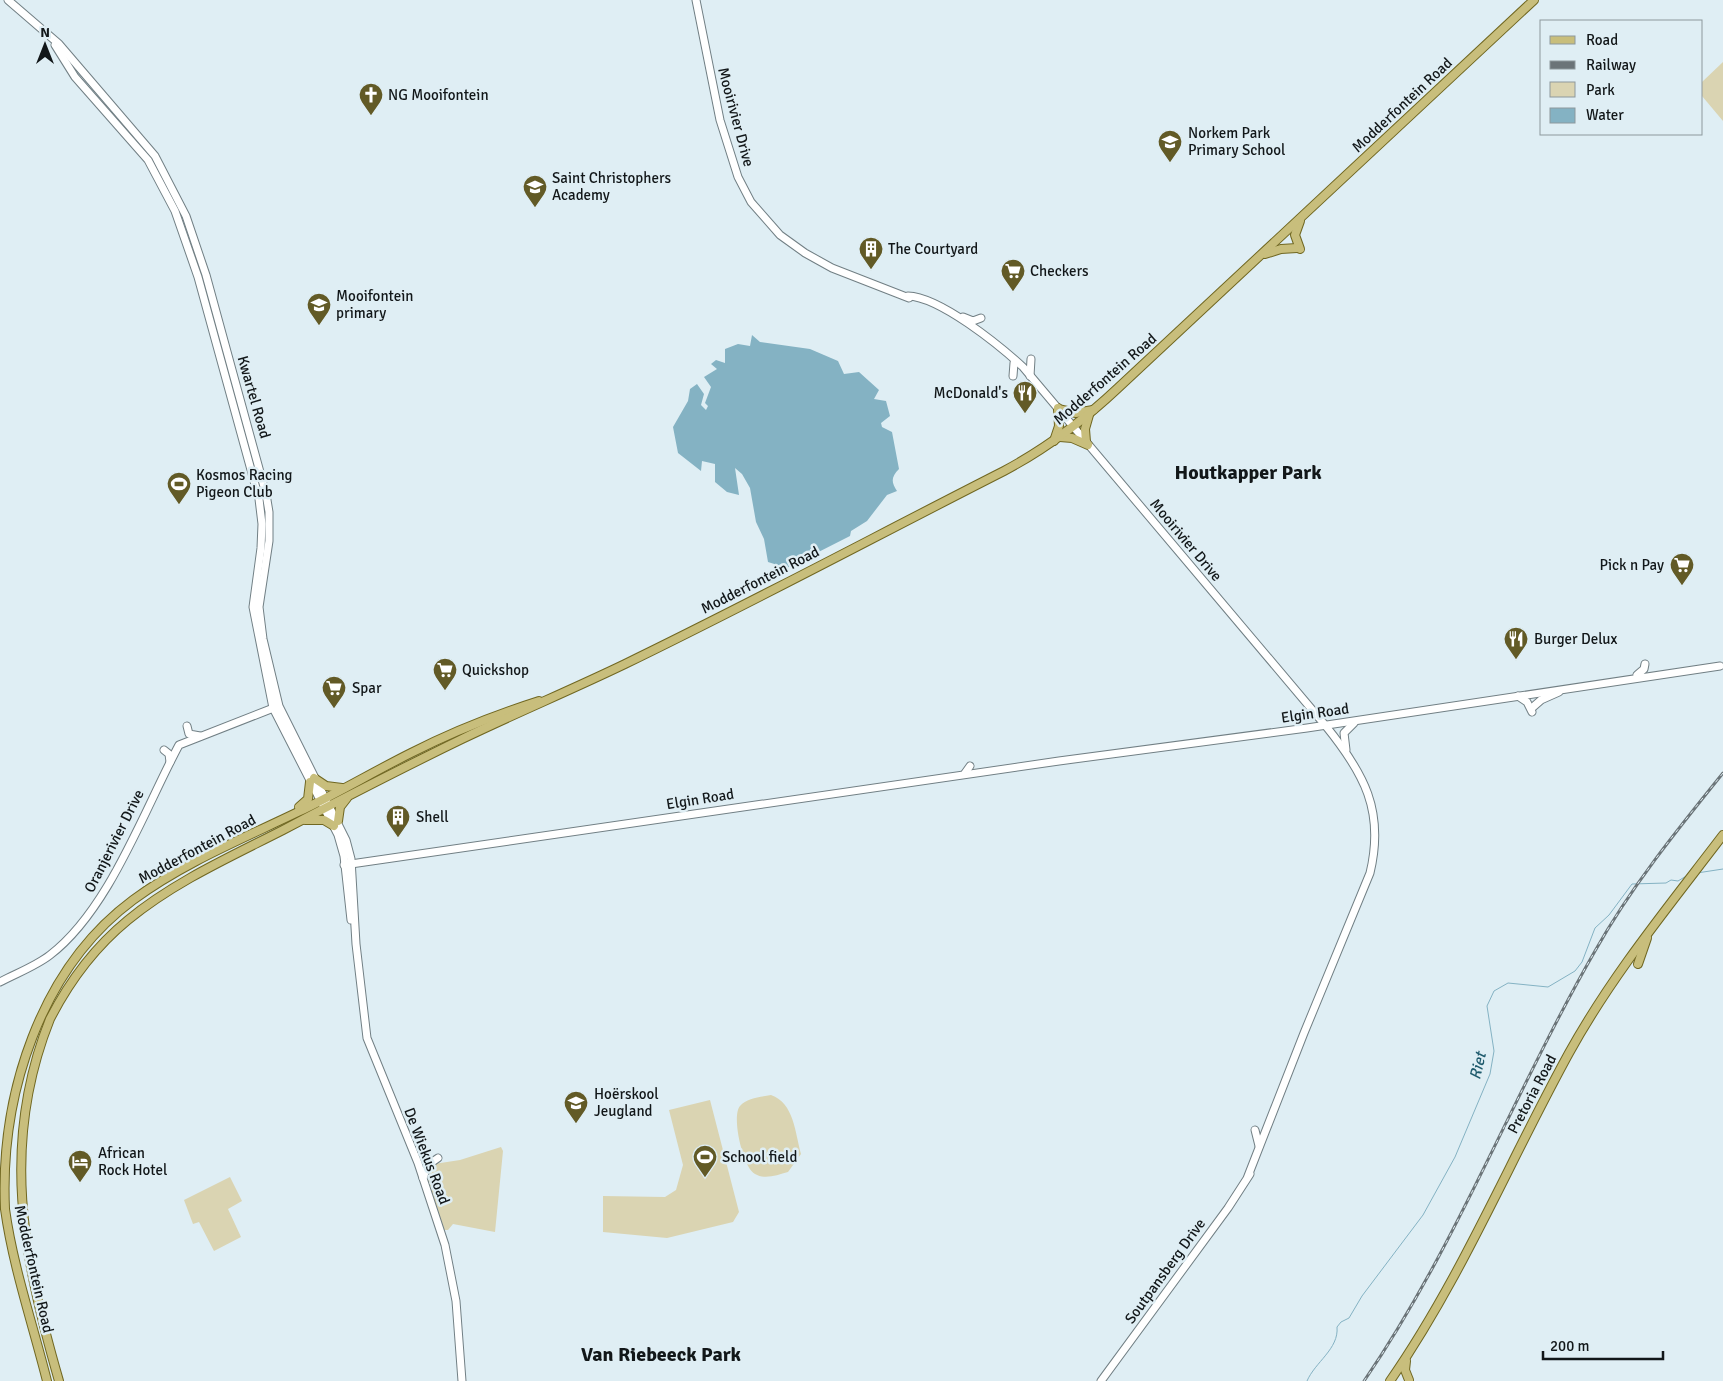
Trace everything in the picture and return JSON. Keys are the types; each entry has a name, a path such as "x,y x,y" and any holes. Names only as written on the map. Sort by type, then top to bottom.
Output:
{"main road":[{"name":"Modderfontein Road","path":"47,1381 10,1237 2,1185 2,1155 8,1102 28,1038 62,975 112,918 132,900 164,880 250,835 348,796 467,737 629,662 1004,471 1057,439 1092,412 1534,0"},
{"path":"1260,256 1277,250 1299,249 1295,235 1300,219"},
{"path":"1058,409 1076,413 1092,412 1085,428 1087,444 1072,438 1057,439 1059,426 1058,409"},
{"name":"Modderfontein Road","path":"59,1381 21,1239 14,1186 14,1157 20,1104 40,1039 75,977 91,956 128,920 169,890 300,822 344,788 412,752 466,728 562,694"},
{"path":"250,835 303,805 310,796 312,780 329,788 344,788"},
{"path":"300,822 318,820 336,824 340,807 348,796"},
{"name":"Pretoria Road","path":"1390,1381 1407,1356 1462,1259 1569,1052 1626,961 1723,834"},
{"path":"1626,961 1638,964 1650,929"},
{"path":"1407,1356 1405,1370 1410,1380"}],"street":[{"name":"Kwartel Road","path":"8,0 59,44 155,156 170,182 195,243 226,346 266,494 269,512 259,607 278,719 312,780"},
{"name":"Mooirivier Drive","path":"696,0 725,137 741,185 755,208 780,235 805,253 832,268 931,303 954,315 983,335 1014,361 1074,427 1325,726"},
{"name":"Kwartel Road","path":"46,33 75,77 152,166 168,197 191,256 252,468 261,511 265,547 253,607 270,695 324,804"},
{"path":"135,133 142,146 142,153"},
{"path":"168,197 167,186 170,182"},
{"path":"191,256 195,243"},
{"name":"Mooirivier Drive","path":"908,296 949,315 1014,361"},
{"path":"209,316 213,302"},
{"path":"931,303 970,320 980,318 983,335"},
{"path":"221,359 226,346"},
{"path":"1013,376 1014,361 1030,360 1028,375"},
{"path":"236,414 244,412"},
{"path":"252,468 256,456"},
{"path":"261,511 266,494"},
{"path":"1636,675 1644,670 1645,664"},
{"name":"Elgin Road","path":"1574,687 1581,684 1636,675 1702,666 1721,666"},
{"name":"Elgin Road","path":"347,862 965,773 1325,726 1565,688 1721,666"},
{"path":"1518,696 1527,702 1533,710 1542,700 1565,688"},
{"path":"252,715 266,704 270,695"},
{"path":"164,750 169,754 171,760 183,748 207,734 276,707"},
{"path":"261,712 270,714 278,719"},
{"path":"1308,728 1313,712"},
{"path":"1346,752 1344,733 1356,721"},
{"path":"188,726 188,731 192,736 207,734"},
{"name":"Soutpansberg Drive","path":"1248,1176 1367,880 1374,847 1374,823 1370,800 1358,769 1325,726"},
{"name":"Oranjerivier Drive","path":"0,982 42,961 55,951 100,901 179,745 207,734"},
{"name":"Elgin Road","path":"347,862 1059,761"},
{"path":"965,773 970,766"},
{"name":"De Wiekus Road","path":"324,804 336,824 347,862 350,917 356,944 364,1018 370,1052 422,1179 449,1261 456,1301 462,1381"},
{"name":"Soutpansberg Drive","path":"1101,1381 1228,1208 1248,1176 1274,1120 1322,992"},
{"path":"1255,1130 1259,1139 1259,1148"},
{"path":"422,1179 428,1165 438,1158"}],"green space":[{"path":"1723,62 1723,121 1703,97 1703,81"},
{"path":"771,1095 785,1104 789,1111 801,1154 788,1172 763,1177 755,1174 746,1162 740,1142 737,1120 740,1106 743,1103 754,1098"},
{"name":"School field","path":"710,1100 739,1212 733,1222 667,1238 603,1232 603,1196 665,1197 676,1190 683,1165 669,1110"},
{"path":"501,1147 503,1151 495,1232 453,1224 448,1230 444,1230 425,1174 427,1169 434,1164 460,1160"},
{"path":"230,1177 242,1201 228,1209 241,1237 214,1251 199,1222 193,1224 184,1200"}],"water":[{"path":"752,335 760,342 810,349 838,361 844,374 859,372 879,390 874,399 886,401 890,416 881,423 882,427 892,432 899,469 894,475 893,480 897,491 887,495 867,521 851,531 850,536 787,568 768,562 764,539 756,522 750,488 742,474 735,468 739,495 727,492 715,482 715,464 702,461 701,471 678,453 673,427 688,401 690,389 697,384 704,394 701,405 706,410 708,406 705,403 711,387 704,377 717,369 711,364 716,360 725,363 725,349 738,344 750,346"}],"waterway":[{"name":"Riet","path":"1697,873 1723,869"},
{"name":"Riet","path":"1307,1381 1334,1342 1337,1335 1337,1327 1341,1322 1349,1318 1362,1296 1423,1215 1455,1157 1490,1074 1494,1051 1487,1006 1494,991 1508,983 1548,987 1575,971 1582,962 1595,928 1609,915 1632,884 1666,883 1671,880 1678,881 1688,875"}],"railway":[{"path":"1364,1381 1428,1277 1566,1004 1609,927 1655,859 1723,773"}],"place":[{"name":"NG Mooifontein","path":"371,116"},
{"name":"Norkem Park Primary School","path":"1170,163"},
{"name":"Saint Christophers Academy","path":"535,208"},
{"name":"The Courtyard","path":"871,270"},
{"name":"Checkers","path":"1013,292"},
{"name":"Mooifontein primary","path":"319,326"},
{"name":"McDonald's","path":"1025,414"},
{"name":"Kosmos Racing Pigeon Club","path":"179,505"},
{"name":"Pick n Pay","path":"1682,586"},
{"name":"Burger Delux","path":"1516,660"},
{"name":"Quickshop","path":"445,691"},
{"name":"Spar","path":"334,709"},
{"name":"Shell","path":"398,838"},
{"name":"Hoërskool Jeugland","path":"576,1124"},
{"name":"School field","path":"705,1178"},
{"name":"African Rock Hotel","path":"80,1183"}],"district":[{"name":"Houtkapper Park","path":"1248,472"},
{"name":"Van Riebeeck Park","path":"661,1354"}]}
